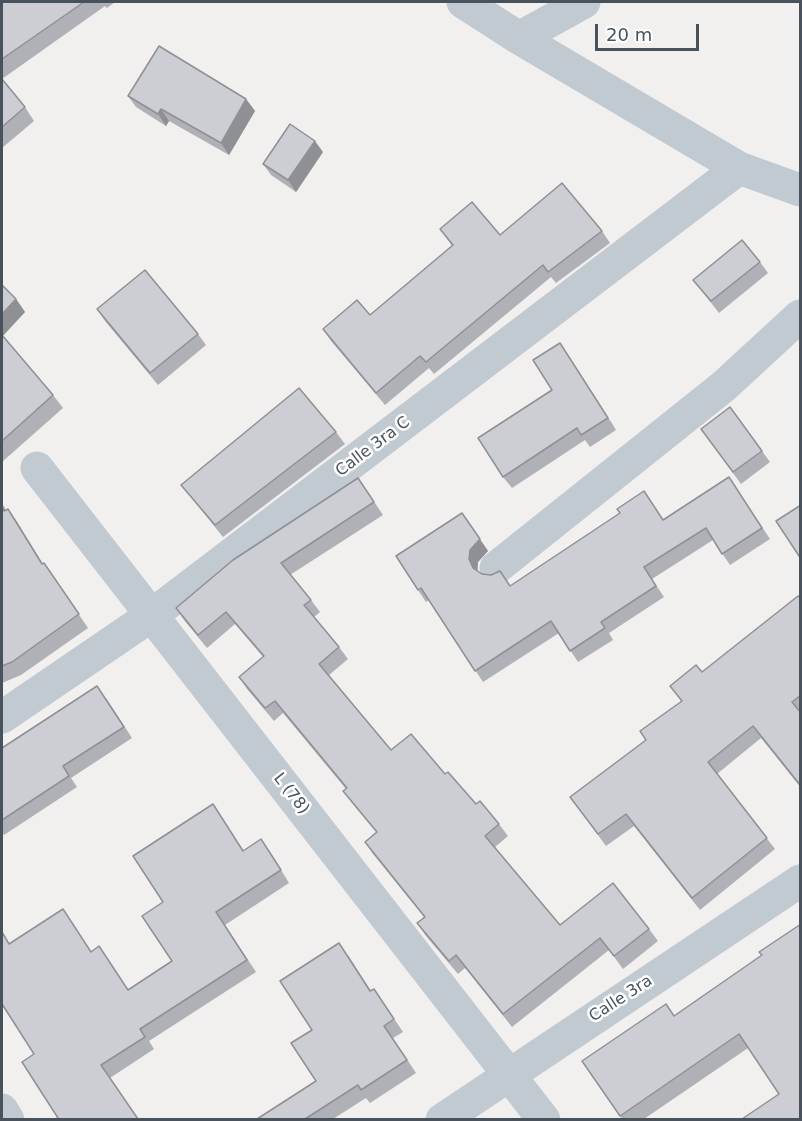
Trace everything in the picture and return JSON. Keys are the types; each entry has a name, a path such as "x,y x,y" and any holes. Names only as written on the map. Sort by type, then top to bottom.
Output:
{"street":[{"path":"463,2 519,38 739,168 801,190"},
{"path":"519,38 584,2"},
{"name":"Calle 3ra C","path":"2,717 152,615 739,168"},
{"path":"496,568 724,386 801,316"},
{"name":"L (78)","path":"37,468 544,1119"},
{"name":"Calle 3ra","path":"442,1119 801,881"},
{"path":"2,1110 8,1119"}],"building":[{"path":"2,2 84,2 2,59"},
{"path":"159,46 246,99 221,143 161,109 158,114 128,96"},
{"path":"2,79 25,107 2,127"},
{"path":"290,124 315,141 288,180 263,164"},
{"path":"562,183 602,231 548,272 543,265 426,362 420,356 376,393 323,329 357,300 370,315 453,245 440,229 472,202 500,235"},
{"path":"742,240 760,262 711,301 693,280"},
{"path":"145,270 198,334 150,373 97,309"},
{"path":"2,285 16,299 2,314"},
{"path":"2,335 53,395 2,441"},
{"path":"560,343 608,418 581,435 577,428 503,477 478,438 552,390 533,360"},
{"path":"299,388 336,432 215,525 181,485"},
{"path":"730,407 762,451 733,472 701,429"},
{"path":"729,477 762,528 722,554 706,528 644,567 656,586 601,622 605,628 570,651 551,621 475,671 421,588 418,590 396,556 462,513 480,539 470,550 469,559 473,568 482,574 491,575 500,571 510,586 620,513 617,509 644,491 663,520"},
{"path":"358,478 374,502 281,563 311,600 304,605 339,647 319,664 391,750 411,734 445,774 448,772 476,804 480,801 499,824 485,836 560,925 613,883 649,929 614,956 600,938 503,1014 456,955 449,961 417,923 425,917 365,842 377,832 343,791 347,788 275,701 265,708 239,677 264,656 226,612 198,635 176,608 233,560"},
{"path":"801,505 801,559 776,521"},
{"path":"2,506 4,511 8,509 42,564 44,563 79,614 12,662 2,666"},
{"path":"798,596 801,599 801,695 792,702 801,713 801,786 753,726 708,762 767,838 692,898 626,814 598,834 570,797 646,740 640,731 682,701 670,686 696,665 702,672"},
{"path":"97,686 124,727 63,766 69,776 2,820 2,748"},
{"path":"213,804 243,851 261,839 281,870 216,912 247,960 140,1029 145,1037 101,1065 138,1119 56,1119 58,1118 22,1062 34,1054 2,1004 2,932 9,944 63,909 91,952 99,946 128,990 172,961 142,916 163,902 133,856"},
{"path":"801,924 801,1119 742,1119 779,1094 739,1034 620,1116 582,1061 666,1004 674,1016 762,955 759,952"},
{"path":"339,943 370,991 374,989 394,1019 384,1026 407,1060 361,1090 358,1085 305,1119 257,1119 316,1081 291,1043 312,1030 280,981"}]}
